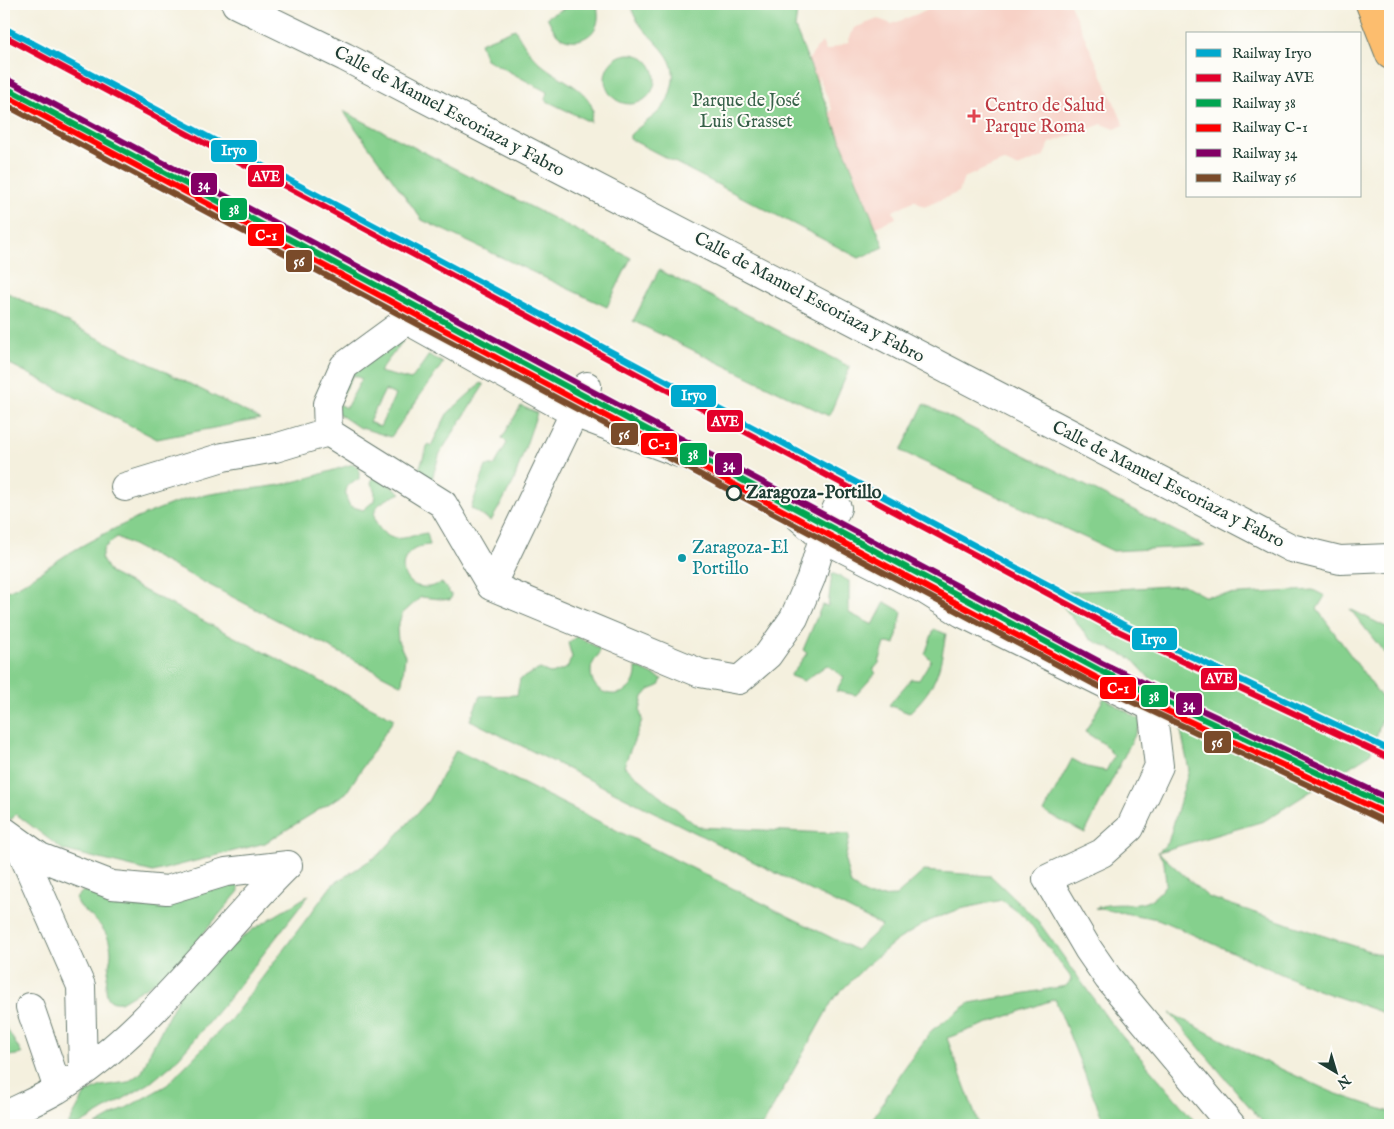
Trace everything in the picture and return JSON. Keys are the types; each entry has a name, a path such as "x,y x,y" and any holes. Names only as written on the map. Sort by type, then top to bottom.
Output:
{"main road":[{"path":"1370,4 1390,55"}],"street":[{"name":"Calle de Manuel Escoriaza y Fabro","path":"236,4 345,57 1291,548 1340,560 1390,558"},
{"path":"328,432 327,404 344,366 407,320 574,413 687,456 791,510 823,538 925,590 962,613 1152,708 1160,766 1130,828 1102,853 1047,879 1088,949 1108,978 1231,1125"},
{"path":"491,586 587,386"},
{"path":"125,487 224,457 275,448 328,432 443,504 491,586 700,673 739,680 768,655 794,618 811,578 823,538 837,508"},
{"path":"4,1116 58,1089 130,1032 170,993 254,898 288,865 226,872 167,890 112,885 40,857 10,835"},
{"path":"10,835 81,986 83,1070"},
{"path":"30,1007 58,1089"}],"shaded area":[{"name":"Centro de Salud Parque Roma","path":"942,4 1070,4 1124,125 1115,129 1102,124 1050,143 1043,157 1017,167 1003,161 964,178 959,192 924,207 915,200 893,211 896,218 869,230 868,207 847,155 826,124 832,109 818,75 818,84 799,52 808,60 822,42 826,51 848,42 854,28 878,19 892,24"}],"green space":[{"path":"573,4 597,4 597,24 590,34 580,40 562,38 557,34 547,17"},
{"name":"Parque de José Luis Grasset","path":"631,4 798,4 795,28 884,247 859,258 630,139 630,135 665,105 672,86 673,73 670,62 664,52 640,25 634,15"},
{"path":"515,29 526,47 540,63 579,89 585,96 593,111 590,122 545,100 547,92 486,59 480,43"},
{"path":"625,54 635,54 648,61 655,74 655,84 648,97 635,104 625,104 616,100 609,93 605,84 605,74 609,65 616,58"},
{"path":"343,111 631,258 607,307 422,220"},
{"path":"659,270 850,367 829,416 633,321"},
{"path":"4,291 260,419 157,439 4,361"},
{"path":"391,334 403,341 379,372 411,380 429,355 443,363 391,437 358,427 330,408 336,390","holes":["353,375 362,379 346,408 338,404","385,390 395,395 380,427 369,422"]},
{"path":"481,383 484,385 440,453 432,479 418,472 428,444 431,446 447,414"},
{"path":"924,404 1205,546 1113,551 901,451"},
{"path":"521,406 537,413 513,483 491,521 471,508 486,466 494,466 507,443 502,438"},
{"path":"353,464 359,468 359,480 350,484 346,490 346,497 350,506 363,510 374,501 375,492 371,483 374,474 401,493 377,507 374,516 375,521 384,533 393,538 427,533 430,545 419,547 410,552 403,566 404,573 414,585 430,587 442,583 452,596 450,600 421,597 402,614 397,629 398,641 405,656 402,685 117,537 104,548 101,558 110,573 394,719 346,793 265,843 153,872 63,850 16,814 11,820 4,814 4,592 28,580 91,541 131,521 172,504 198,496 280,485"},
{"path":"832,573 849,581 849,613 873,625 885,602 902,612 895,644 885,643 879,663 873,670 876,673 856,695 836,691 844,677 827,665 804,681 790,676 807,653 803,650 822,605 828,606"},
{"path":"1184,585 1204,596 1313,590 1325,596 1317,609 1387,705 1370,754 1264,821 1158,852 1168,843 1189,770 1176,707 1132,659 1090,639 1052,593"},
{"path":"1350,609 1390,629 1390,660"},
{"path":"934,629 946,634 939,668 932,686 909,713 889,705 911,679 919,680 931,660 925,654"},
{"path":"577,636 600,649 591,671 593,681 598,689 606,693 615,694 623,692 630,687 635,679 636,667 662,679 659,686 649,690 643,697 640,711 642,720 624,766 698,827 850,834 845,861 851,885 869,897 896,896 924,871 991,876 1038,921 1110,1022 1198,1125 1105,1125 1055,999 947,1038 979,1125 869,1125 903,1070 932,1030 970,1003 1066,986 1071,980 1070,976 1026,918 1002,900 960,909 929,921 896,941 866,966 834,998 763,1125 96,1125 167,1085 232,1018 332,885 381,853 428,801 456,750 856,950 882,926 470,720 480,696 517,695 520,679 540,669 552,674 567,668 572,657 568,643"},
{"path":"1104,698 1142,721 1085,833 1044,812 1072,759 1087,767 1106,771 1114,756 1104,744 1085,732"},
{"path":"1158,852 1208,897 1390,958 1390,1015 1315,989 1158,919 1095,908 1107,905 1142,903 1158,894 1166,884 1164,862"},
{"path":"231,881 238,884 239,891 171,972 121,1002 113,1002 108,998 106,983 111,957 109,940 99,924 78,904 76,898 83,891 152,904 172,902"},
{"path":"309,895 230,997 173,1064 150,1083 79,1125 68,1125 85,1094 101,1086 128,1082 142,1072 149,1054 181,992 207,965 252,930"},
{"path":"1170,1013 1261,1060 1334,1093 1390,1112 1390,1125 1265,1125"},
{"path":"4,1024 22,1054 4,1057"}],"rail line":[{"name":"Iryo","path":"4,28 1122,624 1390,750"},
{"name":"AVE","path":"4,36 1118,631 1387,757"},
{"name":"34","path":"8,80 1102,663 1390,799"},
{"name":"38","path":"4,87 1099,670 1390,807"},
{"name":"C-1","path":"4,95 1095,677 1387,814"},
{"name":"56","path":"4,104 1092,683 1384,821"}],"place":[{"name":"Centro de Salud Parque Roma","path":"974,116"},
{"name":"Zaragoza-Portillo","path":"734,493"},
{"name":"Zaragoza-El Portillo","path":"682,558"}]}
